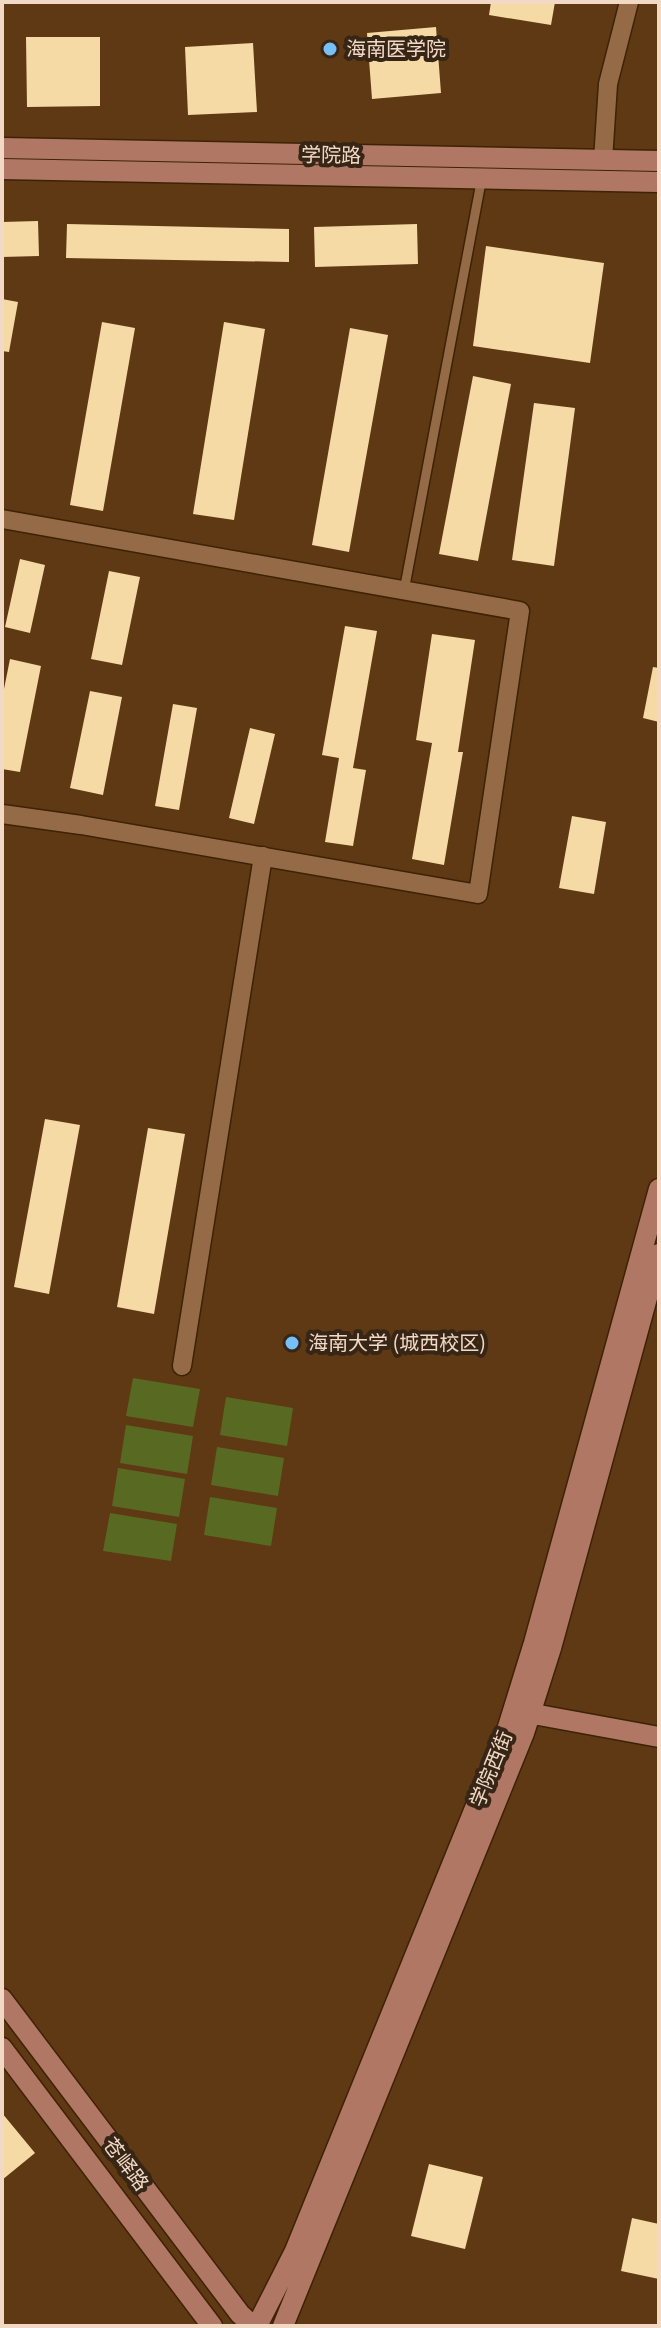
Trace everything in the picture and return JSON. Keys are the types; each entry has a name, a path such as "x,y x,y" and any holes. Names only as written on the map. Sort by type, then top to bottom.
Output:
{"main road":[{"name":"学院路","path":"2,148 659,161"},
{"name":"学院路","path":"2,169 659,182"},
{"name":"学院西街","path":"255,2326 295,2251 522,1712 659,1189"},
{"name":"学院西街","path":"283,2326 522,1712 659,1254"},
{"path":"522,1712 659,1737"},
{"name":"苍峄路","path":"2,1999 240,2314 255,2326"},
{"name":"苍峄路","path":"2,2048 212,2326"}],"street":[{"path":"603,160 608,84 629,2"},
{"path":"2,519 520,611 478,894 2,814"},
{"path":"182,1366 263,856"}],"lane":[{"path":"404,591 486,158"}],"green space":[{"path":"133,1378 200,1389 193,1427 126,1416"},
{"path":"226,1397 293,1408 287,1446 220,1435"},
{"path":"126,1425 193,1436 187,1474 120,1463"},
{"path":"217,1447 284,1458 278,1496 211,1485"},
{"path":"118,1468 185,1479 179,1517 112,1506"},
{"path":"210,1497 277,1508 271,1546 204,1535"},
{"path":"110,1513 177,1524 171,1561 103,1551"}],"building":[{"path":"491,2 555,2 551,25 489,15"},
{"path":"436,27 441,93 372,99 367,33"},
{"path":"26,37 100,37 100,106 27,107"},
{"path":"253,43 257,112 188,115 185,47"},
{"path":"38,221 39,256 2,257 2,222"},
{"path":"67,224 289,229 289,262 66,258"},
{"path":"417,224 418,264 315,267 314,227"},
{"path":"486,246 604,263 590,363 473,346"},
{"path":"2,299 18,302 9,352 2,351"},
{"path":"102,322 135,328 103,511 70,505"},
{"path":"224,322 265,329 234,520 193,514"},
{"path":"350,328 388,335 349,552 312,545"},
{"path":"473,376 511,384 478,561 439,554"},
{"path":"534,403 575,408 554,566 512,560"},
{"path":"20,559 45,565 30,633 5,627"},
{"path":"109,571 140,577 122,665 91,659"},
{"path":"345,626 377,631 353,768 366,770 353,846 325,842 339,758 322,755"},
{"path":"432,634 475,640 458,752 463,752 444,865 412,859 432,743 416,740"},
{"path":"10,659 41,666 20,772 2,769 2,699"},
{"path":"653,667 659,668 659,722 643,718"},
{"path":"90,691 122,697 103,795 70,788"},
{"path":"173,704 197,708 179,810 155,806"},
{"path":"250,728 275,734 254,824 229,818"},
{"path":"572,816 606,822 594,894 559,888"},
{"path":"45,1119 80,1125 49,1294 14,1287"},
{"path":"148,1128 185,1134 154,1314 117,1307"},
{"path":"2,2113 35,2153 2,2180"},
{"path":"429,2164 483,2177 465,2249 411,2236"},
{"path":"632,2218 659,2224 659,2279 621,2271"}],"place":[{"name":"海南医学院","path":"330,49"},
{"name":"海南大学 (城西校区)","path":"292,1343"}]}
